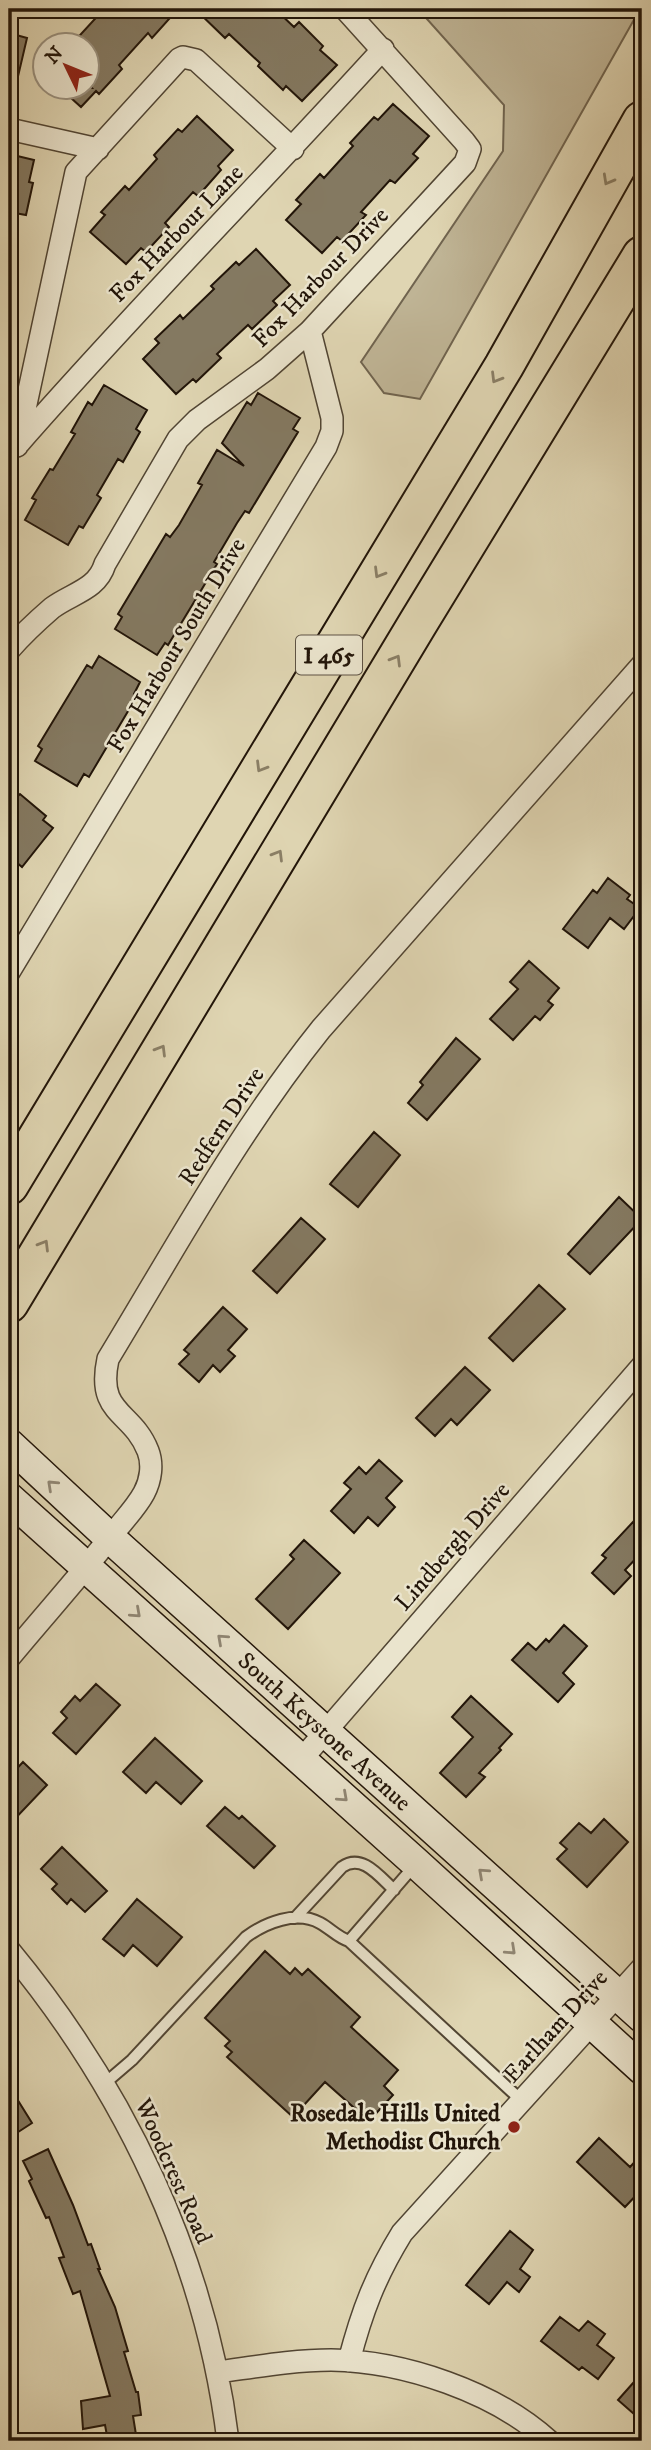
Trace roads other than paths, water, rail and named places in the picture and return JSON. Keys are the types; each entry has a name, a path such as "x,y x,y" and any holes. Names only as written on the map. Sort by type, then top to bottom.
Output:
{"highway":[{"name":"I 465","path":"9,1185 503,366 642,121"},
{"name":"I 465","path":"9,1303 642,256"}],"main road":[{"name":"South Keystone Avenue","path":"9,1444 642,2017"},
{"name":"South Keystone Avenue","path":"9,1498 642,2069"}],"street":[{"path":"345,9 383,49"},
{"name":"Fox Harbour Lane","path":"13,450 85,368 293,149 383,49"},
{"name":"Fox Harbour Drive","path":"9,650 54,607 91,586 101,575 178,439 197,420 267,369 310,331 465,163 470,149 383,49"},
{"path":"13,450 76,173 183,57 196,60 293,149"},
{"path":"9,129 98,149"},
{"name":"Fox Harbour South Drive","path":"9,972 328,443 332,431 331,414 310,331"},
{"name":"Redfern Drive","path":"9,1658 86,1568 144,1493 151,1474 149,1453 107,1395 104,1377 108,1359 244,1132 321,1029 642,665"},
{"name":"Lindbergh Drive","path":"301,1760 642,1366"},
{"name":"Woodcrest Road","path":"9,1950 74,2036 142,2153 169,2214 193,2279 218,2372 229,2441"},
{"name":"Earlham Drive","path":"349,2361 360,2316 381,2267 402,2233 642,1968"},
{"path":"218,2372 297,2361 349,2361 387,2366 454,2386 508,2412 549,2441"}],"lane":[{"path":"295,1918 350,1861 369,1867 394,1889"},
{"path":"349,1941 416,1863"},
{"path":"104,2084 132,2060 246,1937 261,1926 307,1918 349,1941 522,2101"}],"place":[{"name":"Rosedale Hills United Methodist Church","path":"514,2127"}]}
